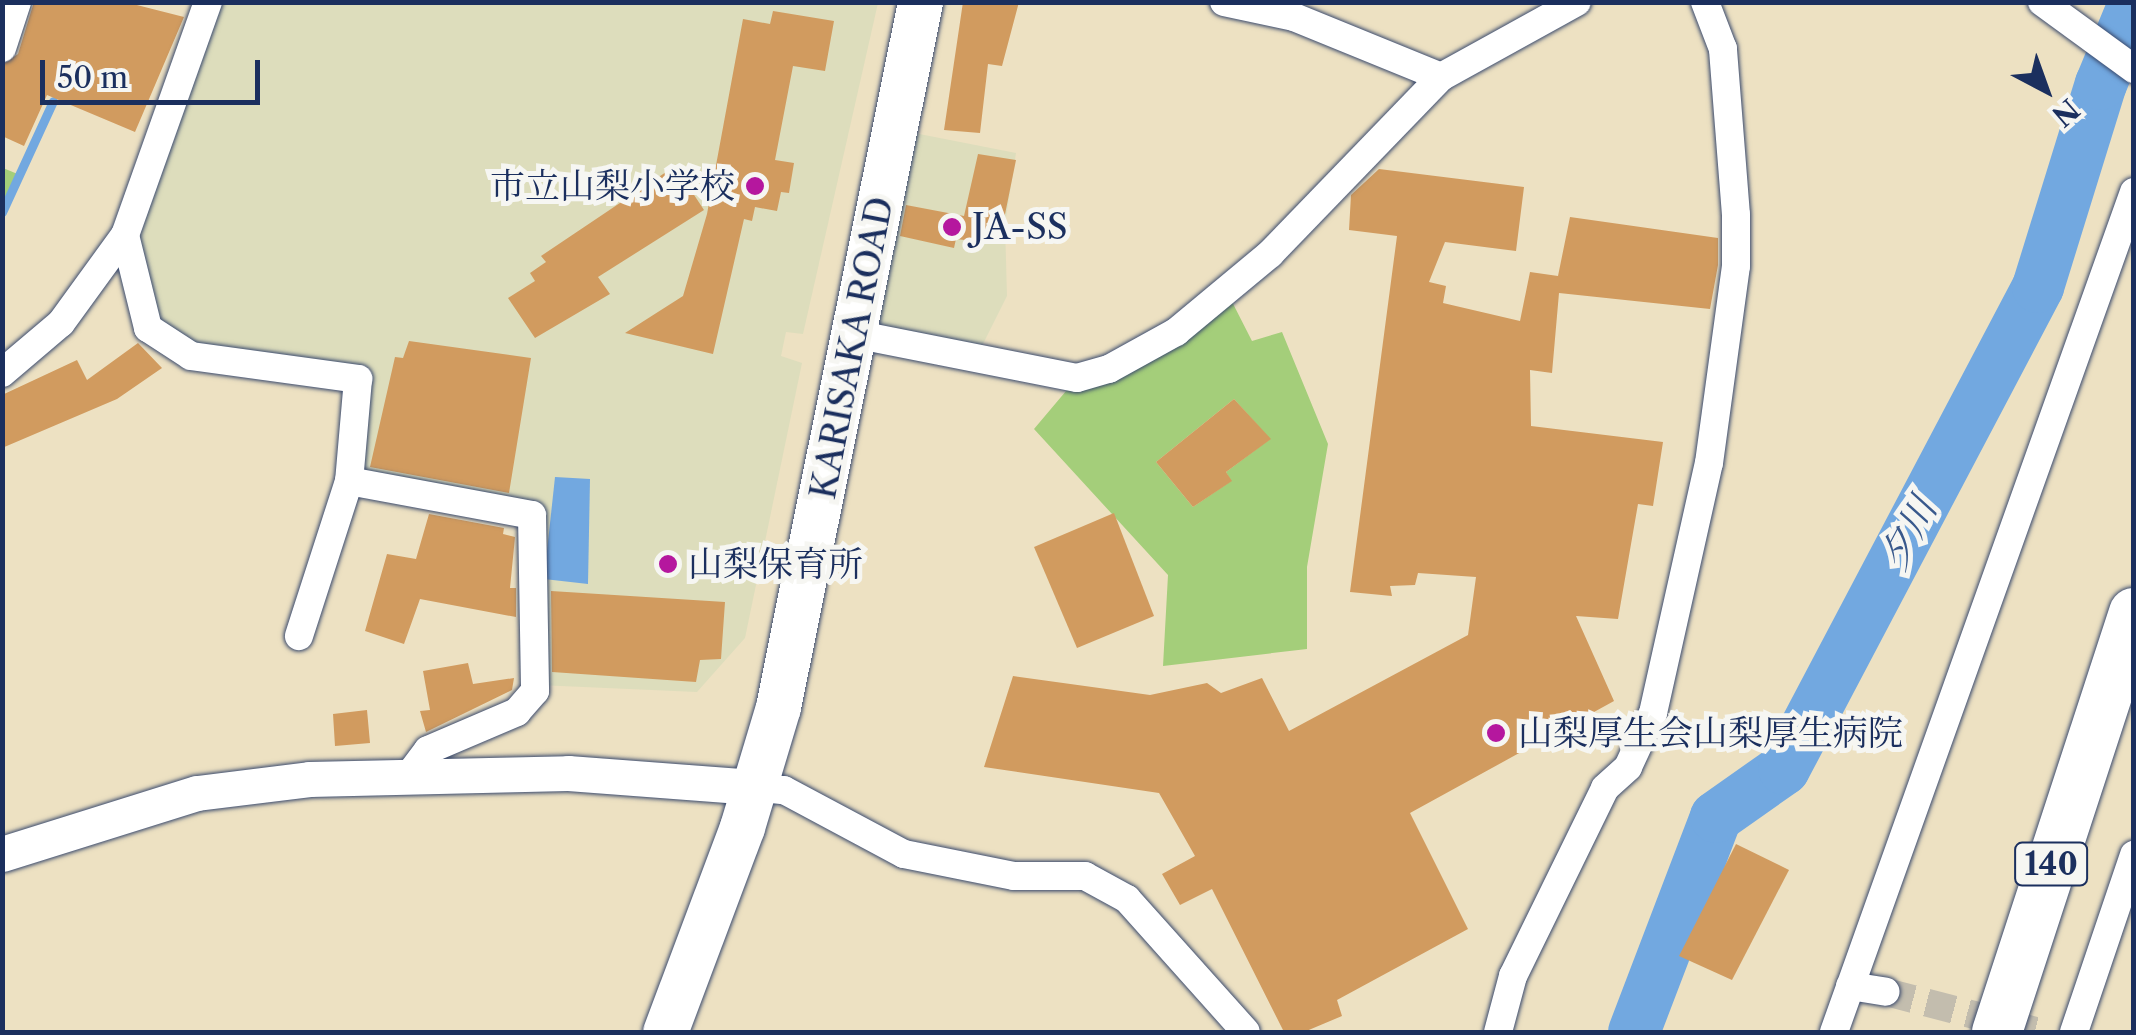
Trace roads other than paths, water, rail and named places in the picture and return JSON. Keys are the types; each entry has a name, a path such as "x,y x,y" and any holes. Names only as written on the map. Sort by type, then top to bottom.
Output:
{"highway":[{"name":"KARISAKA ROAD","path":"665,1032 754,787 782,688 920,2"},
{"name":"140","path":"1997,1032 2134,613"},
{"path":"2018,1032 2106,695"}],"street":[{"path":"2,48 16,2"},
{"path":"2,373 61,323 125,235 208,2"},
{"path":"1224,2 1294,16 1442,77"},
{"path":"854,334 1077,378 1109,369 1176,332 1270,254 1442,77 1577,2"},
{"path":"1498,1032 1513,976 1604,788 1628,767 1653,713 1702,498 1736,249 1735,139 1723,49 1705,2"},
{"path":"2042,2 2127,65"},
{"path":"1834,1032 2134,192"},
{"path":"125,235 148,328 191,356 358,379 349,481 298,636"},
{"path":"349,481 532,516 534,692 518,712 428,750 406,779"},
{"path":"2,854 197,793 309,779 568,773 784,790 904,854 1014,876 1085,876 1126,899 1246,1032"},
{"path":"2074,1032 2134,855"},
{"path":"1850,986 1886,992"}],"water":[{"path":"555,477 590,479 588,584 544,579"}],"waterway":[{"name":"夕川","path":"1634,1032 1716,817 1784,769 2038,287 2101,84 2134,4"},
{"path":"2,212 53,101"}],"tunnel":[{"path":"1886,992 2040,1032"}],"place":[{"name":"市立山梨小学校","path":"755,186"},
{"name":"JA-SS","path":"952,227"},
{"name":"山梨保育所","path":"668,564"},
{"name":"山梨厚生会山梨厚生病院","path":"1496,733"}]}
